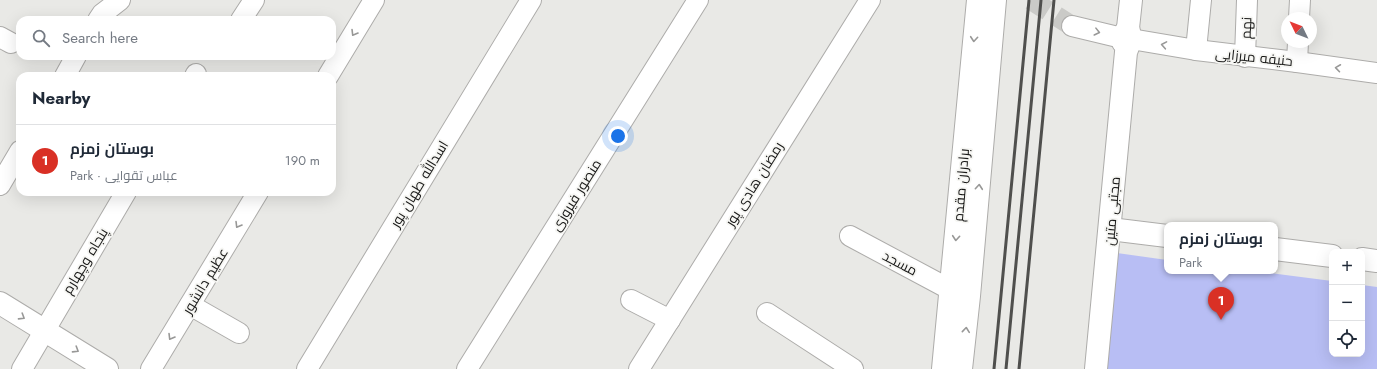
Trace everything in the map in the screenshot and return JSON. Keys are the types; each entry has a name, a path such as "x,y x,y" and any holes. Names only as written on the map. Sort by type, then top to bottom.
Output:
{"main road":[{"name":"برادران مقدم","path":"943,369 978,0"},
{"name":"برادران مقدم","path":"962,369 995,0"},
{"name":"مجتبی متین","path":"1096,369 1131,0"},
{"path":"1110,229 1164,236"},
{"path":"1278,249 1329,256"},
{"path":"1365,259 1377,261"},
{"path":"0,303 107,369"}],"street":[{"path":"101,16 120,0"},
{"path":"244,16 254,0"},
{"path":"330,72 374,0"},
{"name":"اسدالله طهان پور","path":"307,369 531,0"},
{"name":"منصور فیروزی","path":"468,369 698,0"},
{"name":"رمضان هادی پور","path":"639,369 870,0"},
{"path":"1196,50 1200,0"},
{"name":"نهم","path":"1245,57 1247,0"},
{"path":"1299,12 1300,0"},
{"name":"حنیفه میرزایی","path":"1072,26 1127,39 1196,50 1377,73"},
{"path":"1297,62 1298,48"},
{"path":"67,72 74,60"},
{"path":"0,185 16,158"},
{"name":"پنجاه وچهارم","path":"22,369 124,196"},
{"name":"عظیم دانشور","path":"152,369 256,196"},
{"name":"مسجد","path":"850,236 951,290"},
{"path":"631,300 670,320"},
{"path":"190,305 239,333"},
{"path":"767,313 853,369"}],"shaded area":[{"path":"1117,253 1164,260 1164,274 1277,274 1329,281 1329,357 1365,357 1365,285 1377,287 1377,369 1105,369"}],"tunnel":[{"path":"1031,0 1072,26"}],"railway":[{"path":"994,369 1029,0"},
{"path":"1006,369 1041,0"},
{"path":"1019,369 1054,0"}],"place":[{"name":"بوستان زمزم","path":"1221,320"}]}
